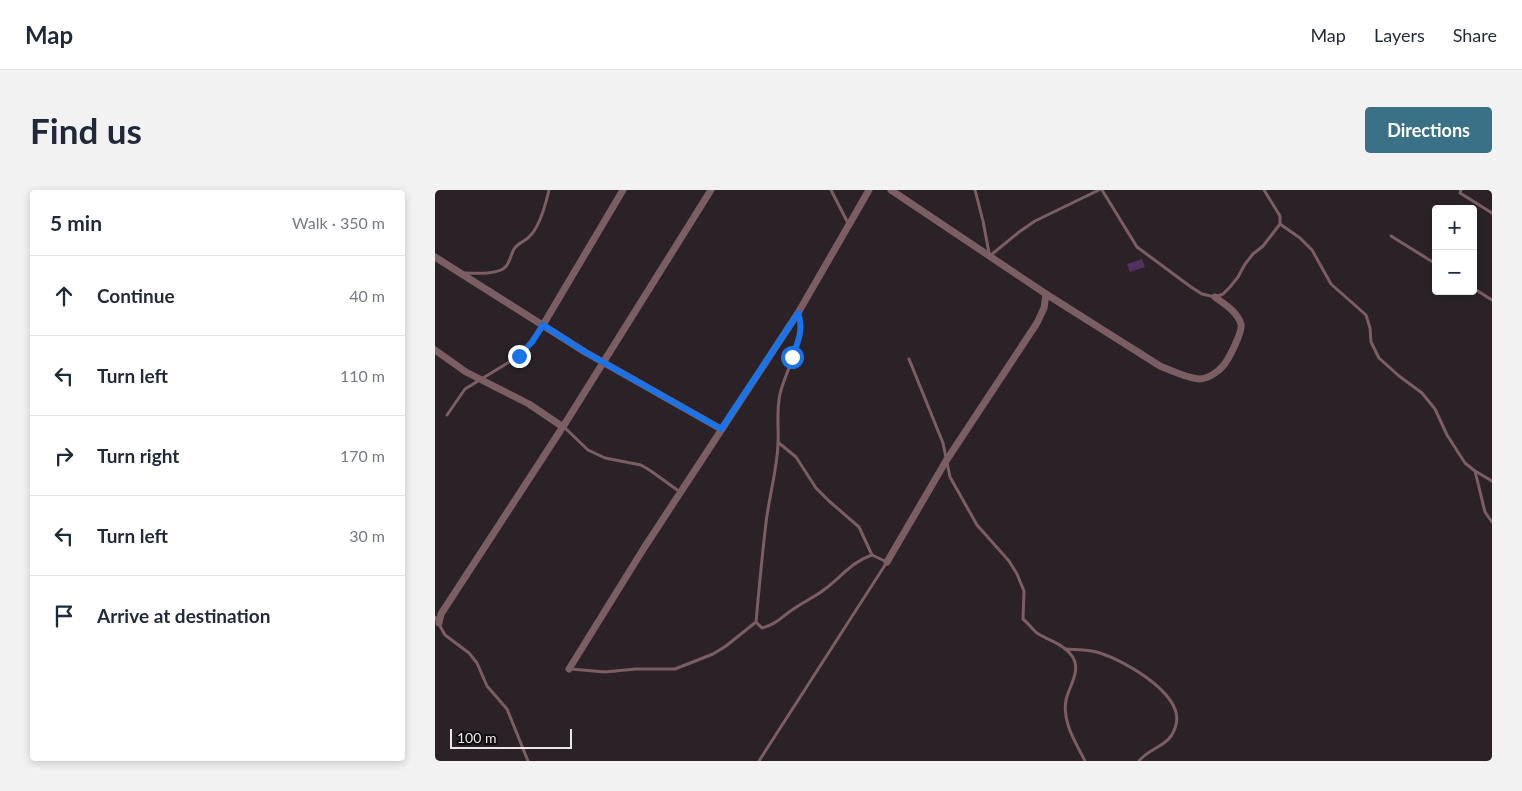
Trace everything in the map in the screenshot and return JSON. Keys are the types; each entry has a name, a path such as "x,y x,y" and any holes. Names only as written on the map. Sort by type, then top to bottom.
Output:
{"street":[{"path":"543,325 623,190"},
{"path":"437,620 604,363 711,190"},
{"path":"569,669 680,492 798,313 869,190"},
{"path":"891,190 1046,294 1160,366 1173,371 1201,379 1213,374 1224,365 1238,339 1242,327 1239,316 1215,297"},
{"path":"435,257 604,363 721,429"},
{"path":"887,562 946,461 1037,323 1044,308 1046,294"},
{"path":"435,350 466,372 529,404 563,427"}],"lane":[{"path":"460,272 491,273 503,269 508,264 519,243 529,237 536,227 549,190"},
{"path":"831,190 849,225"},
{"path":"975,190 990,257 1035,221 1101,190 1137,247 1191,287 1202,294 1215,297 1223,294 1239,277 1245,264 1263,246 1280,224 1280,216 1264,190"},
{"path":"1461,190 1460,193 1492,213"},
{"path":"1280,224 1300,238 1312,250 1331,284 1366,315 1370,328 1371,342 1379,358 1422,394 1435,409 1447,435 1465,462 1475,471 1492,481"},
{"path":"1391,236 1432,262"},
{"path":"1477,291 1492,300"},
{"path":"569,669 605,672 675,668 713,654 756,622 766,523 778,443 777,416 785,376 800,330 801,321 798,313"},
{"path":"447,415 465,389 519,356 532,342 543,325"},
{"path":"909,359 943,443 950,477 977,525 1009,561 1017,574 1024,591 1023,619 1037,633 1057,642 1073,656 1076,669 1067,697 1065,712 1068,726 1085,761"},
{"path":"563,427 588,450 605,458 641,465 680,492"},
{"path":"759,761 887,562 873,555 859,527 816,488 796,457 778,443"},
{"path":"1475,471 1485,512 1492,522"},
{"path":"756,622 762,628 774,625 790,611 813,598 854,564 863,558 873,555"},
{"path":"437,620 445,634 469,653 477,663 487,686 507,709 528,761"},
{"path":"1065,649 1099,652 1118,661 1161,688 1170,698 1177,716 1176,727 1166,743 1151,750 1139,761"}],"building":[{"path":"1142,259 1145,267 1130,272 1127,264"}],"route":[{"path":"519,356 532,342 543,325 585,352 721,429 798,313 801,321 800,330 792,357"}]}
